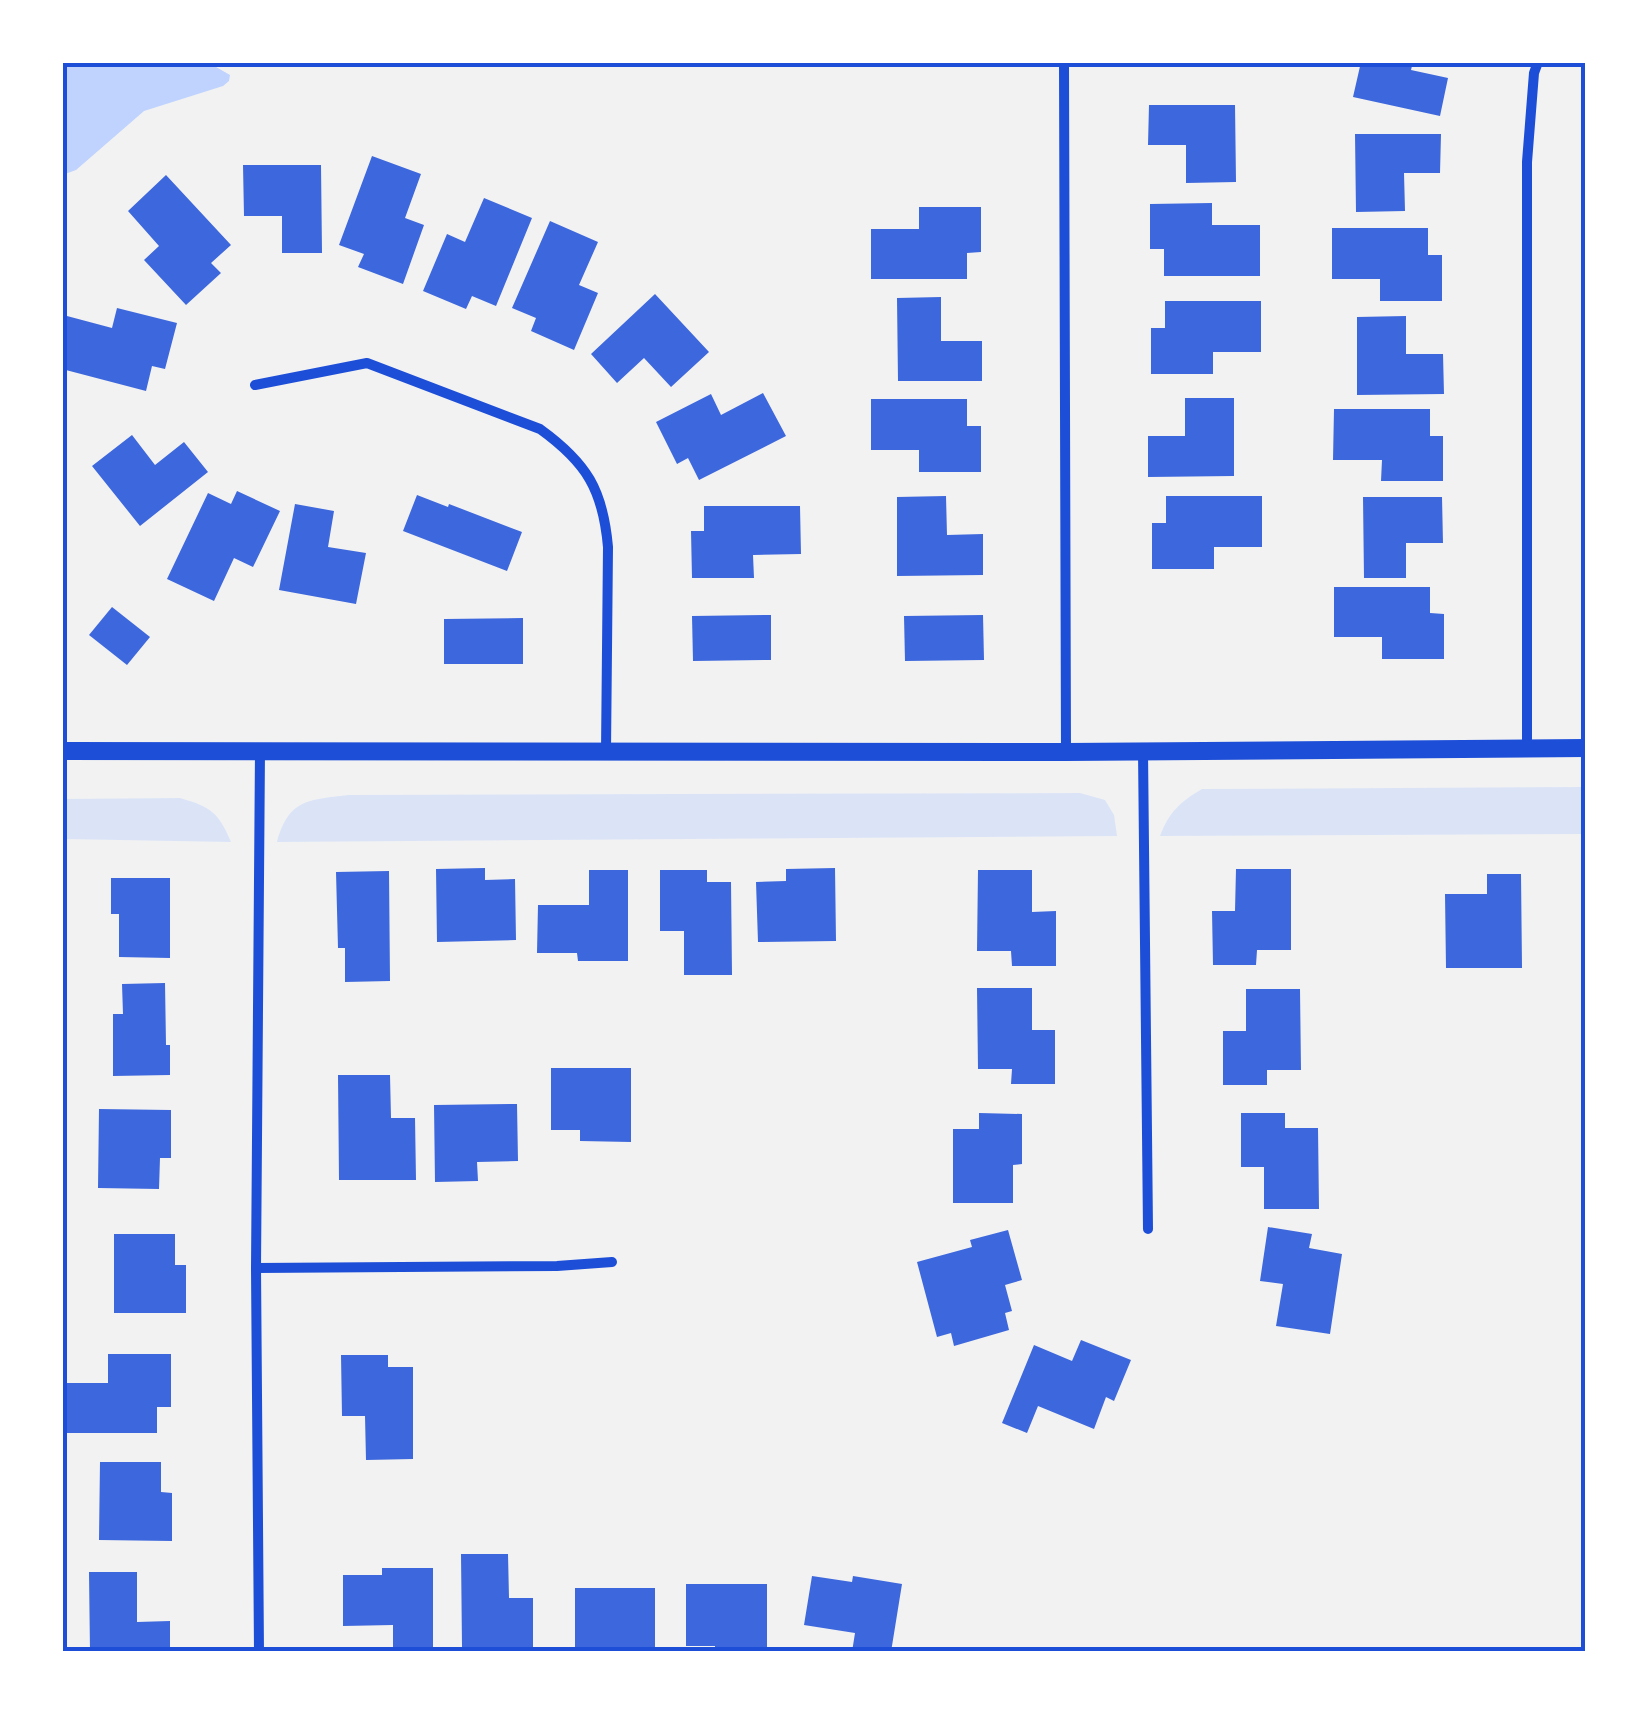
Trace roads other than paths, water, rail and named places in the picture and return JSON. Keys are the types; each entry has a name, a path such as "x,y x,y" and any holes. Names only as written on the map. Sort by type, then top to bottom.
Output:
{"street":[{"path":"1064,62 1066,752"},
{"path":"1528,748 1527,162 1538,62"},
{"path":"255,385 367,363 540,429 563,445 596,489 606,518 606,750"},
{"path":"62,750 1066,752 1586,748"},
{"path":"258,1652 260,750"},
{"path":"1143,751 1148,1229"},
{"path":"256,1268 557,1266 612,1262"}],"water":[{"path":"65,63 209,63 230,75 223,86 144,111 76,170 65,174"}]}
